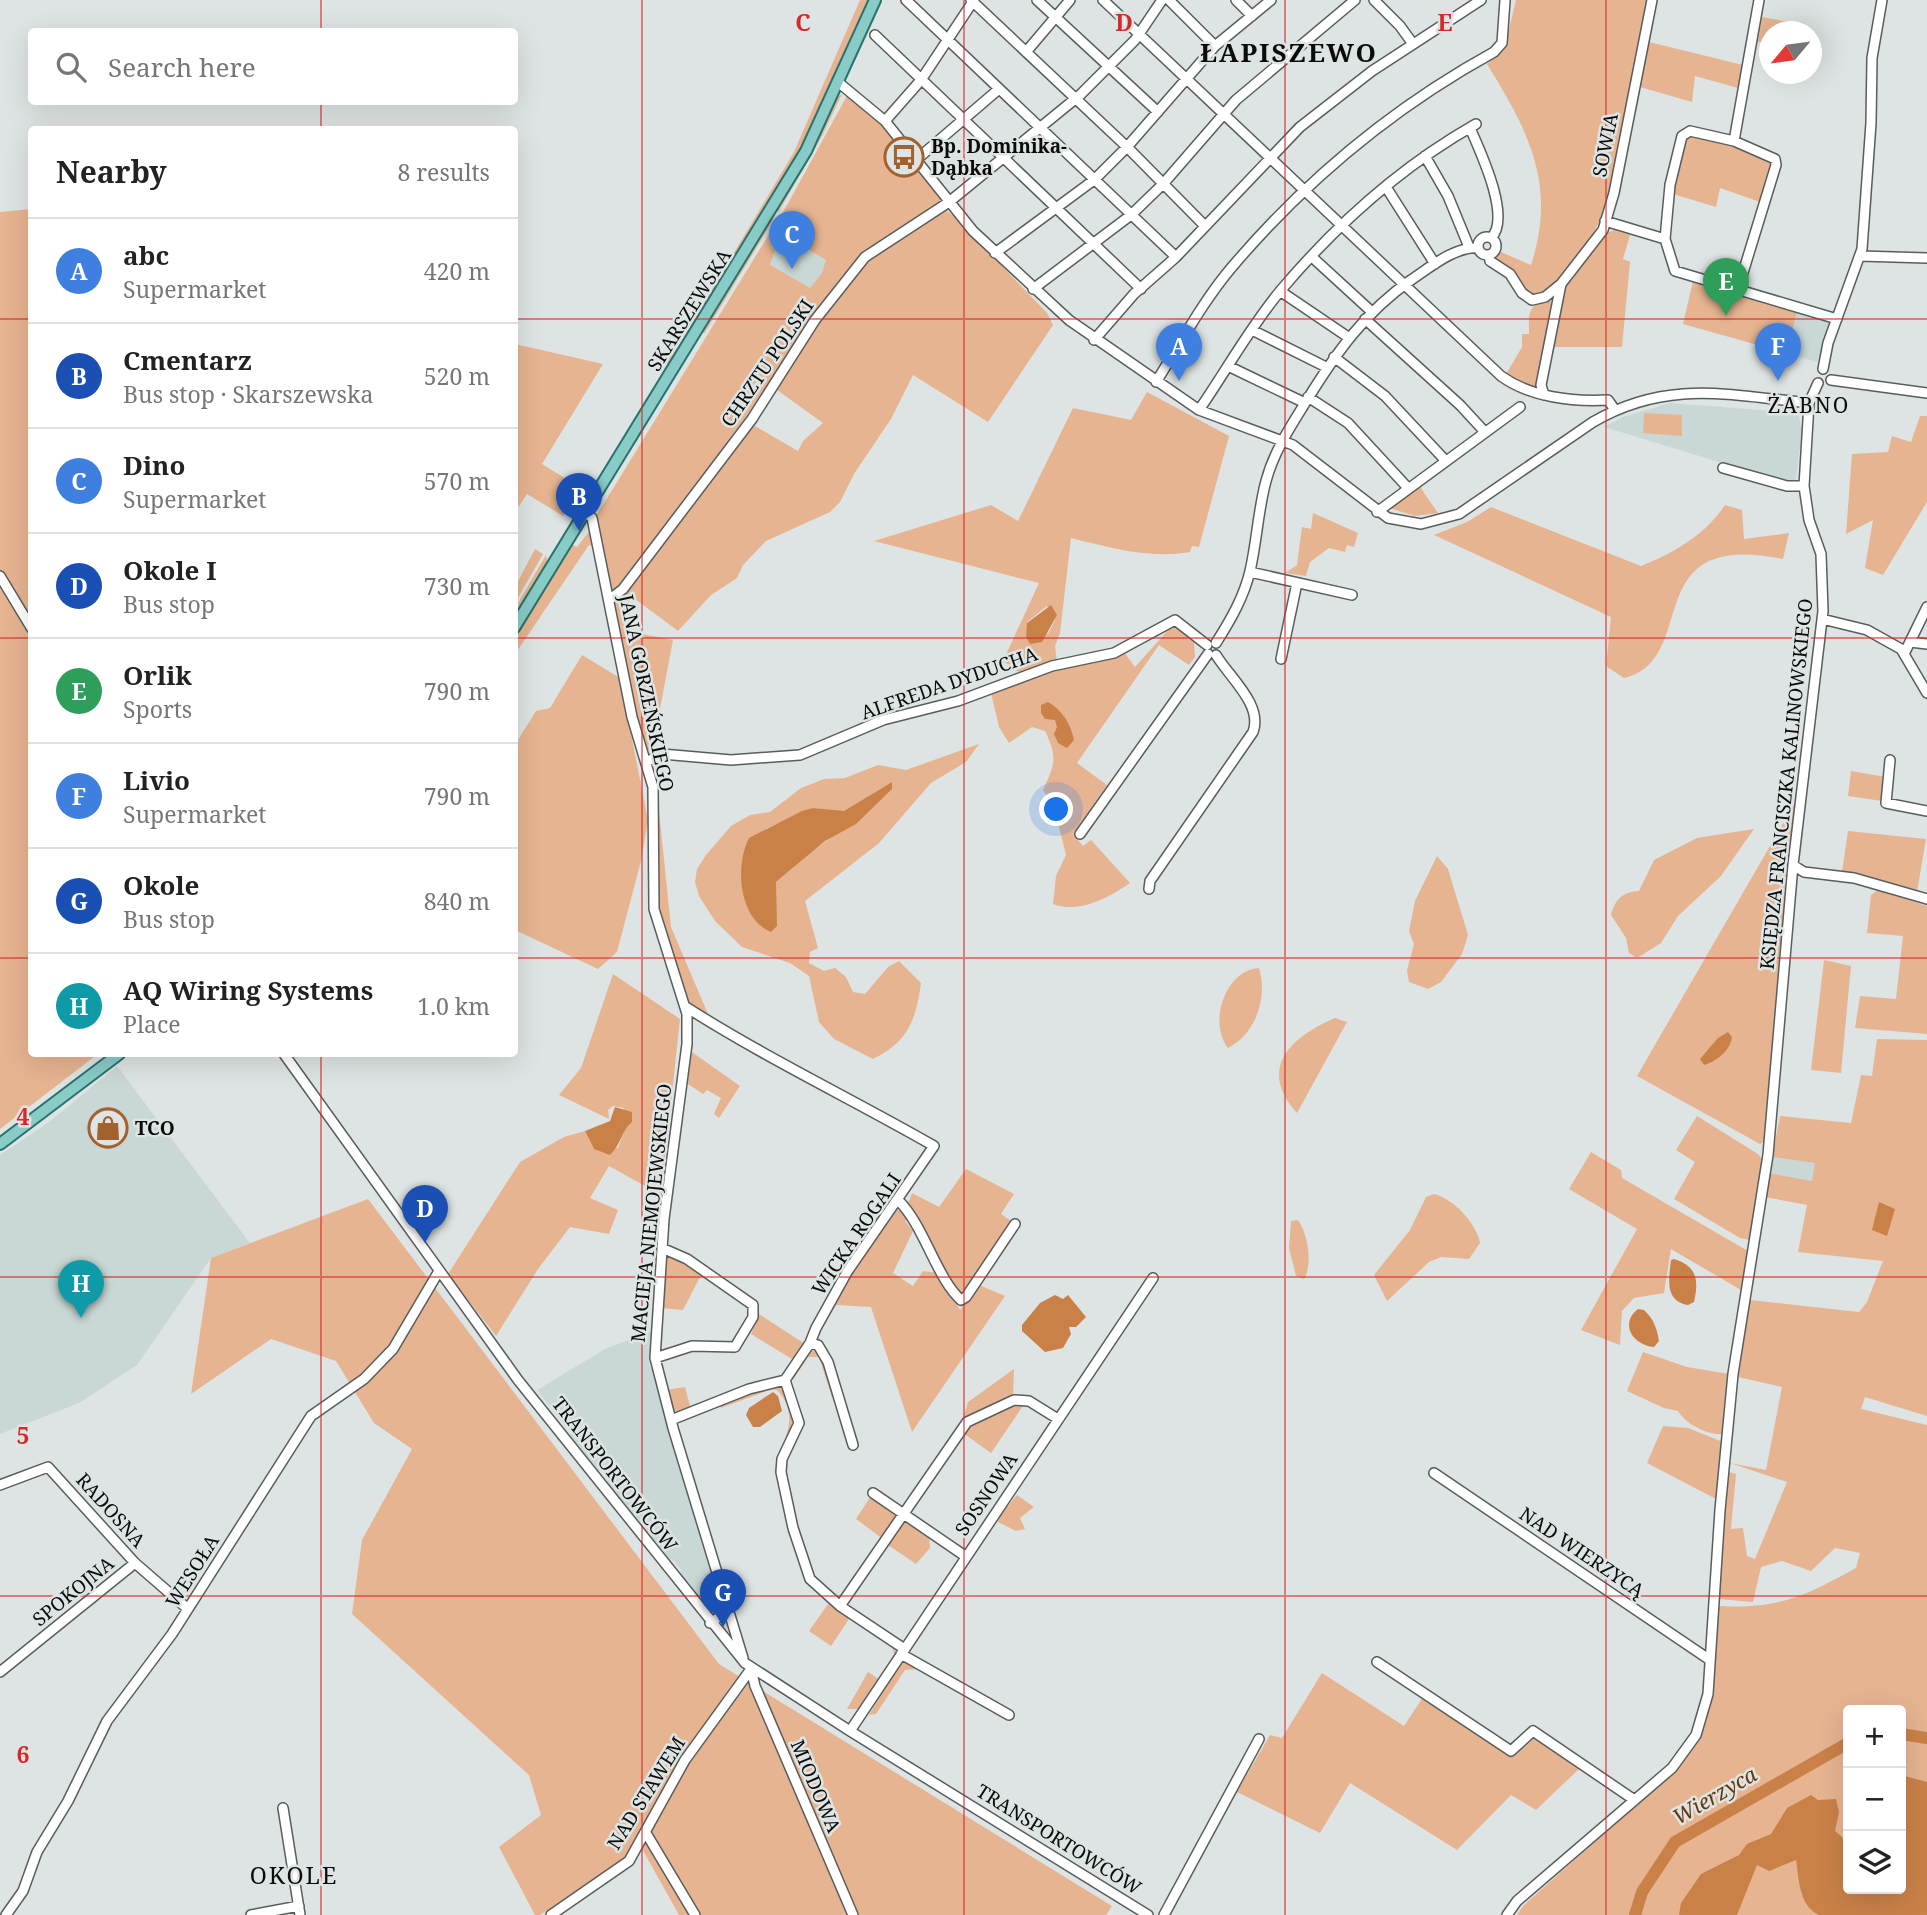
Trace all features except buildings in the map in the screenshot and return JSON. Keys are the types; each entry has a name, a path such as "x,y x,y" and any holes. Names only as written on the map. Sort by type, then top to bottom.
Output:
{"main road":[{"name":"SKARSZEWSKA","path":"518,621 800,162 875,0"},
{"path":"0,1144 115,1057"}],"street":[{"path":"906,0 1176,257"},
{"path":"1037,0 1158,112"},
{"path":"1026,52 1070,0"},
{"path":"1103,0 1340,227 1501,376 1512,384 1544,395 1608,400 1615,410"},
{"name":"CHRZTU POLSKI","path":"609,600 623,589 752,419 815,320 865,257 949,202 1110,69 1139,35 1162,0"},
{"path":"1169,0 1215,46"},
{"path":"1236,0 1252,16"},
{"path":"995,253 1094,180 1127,147 1215,46 1271,0"},
{"path":"1033,289 1131,215 1163,184 1256,80 1355,0"},
{"path":"1374,0 1400,26 1413,44"},
{"path":"1094,340 1141,289 1176,257 1267,158 1334,98 1481,0"},
{"path":"1156,382 1222,280 1303,192 1367,134 1494,52 1502,43 1505,0"},
{"name":"SOWIA","path":"1489,256 1490,261 1510,274 1522,293 1532,300 1545,297 1562,284 1590,250 1605,221 1652,0"},
{"path":"1734,141 1759,0"},
{"path":"1823,369 1824,355 1860,256 1871,122 1872,58 1882,0"},
{"path":"885,121 921,80 973,1 1127,147 1205,226"},
{"path":"875,36 1141,289"},
{"path":"838,82 885,121 949,202 995,253 1094,340 1199,410 1235,426 1283,440 1308,455 1377,512 1410,524 1450,518 1615,410 1662,395 1685,392 1809,403"},
{"path":"916,160 999,89"},
{"path":"1199,410 1280,291 1340,227 1425,156 1473,126 1492,182 1499,225 1491,238"},
{"path":"1738,289 1776,166 1775,159 1734,141 1690,131 1682,136 1670,185 1665,239 1675,271 1738,289 1741,293 1837,319"},
{"path":"1425,156 1480,254 1489,256 1496,248 1491,238"},
{"path":"1386,187 1435,264"},
{"path":"1605,221 1665,239"},
{"path":"1080,834 1212,649 1235,612 1250,572 1265,485 1283,440 1326,367 1368,315 1403,286 1435,264 1474,247 1482,239 1491,238"},
{"path":"1860,256 1927,258"},
{"path":"1312,257 1484,431"},
{"name":"SOWIA","path":"1544,395 1541,385 1551,326 1562,284"},
{"path":"1280,291 1348,337"},
{"path":"1252,330 1326,367"},
{"path":"1334,357 1385,396 1445,460"},
{"path":"1228,366 1307,400 1348,423 1408,488"},
{"path":"1823,369 1830,373 1831,380"},
{"path":"1823,369 1816,374 1818,383 1825,385 1831,380 1927,393"},
{"name":"KSIĘDZA FRANCISZKA KALINOWSKIEGO","path":"1507,1915 1517,1901 1672,1768 1696,1735 1709,1694 1720,1510 1733,1374 1768,1155 1793,865 1822,619 1823,569 1808,520 1804,486 1809,403 1818,383"},
{"path":"1377,512 1520,407"},
{"path":"1723,468 1787,485 1804,486"},
{"name":"JANA GORZEŃSKIEGO","path":"585,512 592,518 632,717 653,787 654,909 686,1007"},
{"path":"1250,572 1352,595"},
{"path":"0,576 28,622"},
{"path":"1281,659 1297,583"},
{"path":"1905,652 1927,607"},
{"path":"1822,619 1882,635 1905,652 1927,693"},
{"name":"ALFREDA DYDUCHA","path":"646,762 663,754 731,760 800,755 883,720 958,701 1052,666 1114,653 1175,620 1212,649"},
{"path":"1910,642 1927,644"},
{"path":"1149,890 1150,881 1253,732 1257,721 1251,705 1212,649"},
{"path":"1890,760 1886,803 1927,811"},
{"path":"1793,865 1804,872 1861,880 1927,899"},
{"path":"1791,886 1804,876 1818,874"},
{"name":"WICKA ROGALI","path":"686,1007 806,1077 934,1146 899,1201 847,1272 810,1343 785,1380"},
{"name":"MACIEJA NIEMOJEWSKIEGO","path":"686,1007 687,1044 662,1248 655,1358 726,1605 748,1666"},
{"name":"TRANSPORTOWCÓW","path":"286,1057 518,1380 710,1623 748,1666 1148,1915"},
{"path":"899,1201 953,1293 961,1300 966,1297 1015,1224"},
{"path":"655,1358 692,1346 735,1347 753,1317 753,1305 687,1259 662,1248"},
{"name":"WESOŁA","path":"6,1915 23,1891 37,1852 68,1801 107,1721 188,1609 311,1416 364,1379 393,1349 439,1270"},
{"name":"SOSNOWA","path":"850,1731 1153,1278"},
{"path":"810,1343 818,1346 825,1355 853,1445"},
{"path":"671,1420 749,1389 785,1380 799,1423 782,1459 780,1472 793,1528 810,1579 840,1606 902,1651 1009,1715"},
{"path":"840,1606 905,1516 967,1422 1014,1400 1029,1401 1058,1419"},
{"name":"RADOSNA","path":"0,1485 48,1467 135,1563 188,1609"},
{"name":"NAD WIERZYCĄ","path":"1434,1473 1710,1660"},
{"path":"873,1493 965,1556"},
{"name":"SPOKOJNA","path":"0,1672 135,1563"},
{"path":"710,1623 724,1614 726,1605"},
{"path":"1377,1662 1511,1751 1534,1731 1633,1799"},
{"name":"NAD STAWEM","path":"551,1915 629,1861 685,1760 748,1666"},
{"name":"MIODOWA","path":"748,1666 853,1915"},
{"path":"1164,1915 1259,1739"},
{"path":"251,1915 300,1911 283,1808"},
{"path":"646,1833 695,1915"}],"shaded area":[{"path":"860,0 870,0 790,173 671,364 646,362 648,358 669,358 679,345 794,152"},
{"path":"1516,0 1648,0 1614,174 1604,210 1585,249 1566,275 1543,292 1531,294 1494,260 1501,252 1531,265 1541,209 1540,184 1526,136 1487,64 1504,50"},
{"path":"1762,17 1784,21 1761,21"},
{"path":"1649,42 1743,65 1738,88 1695,76 1692,102 1640,87"},
{"path":"842,94 822,136 778,213 777,208 835,98"},
{"path":"848,94 876,118 941,200 863,256 629,577 612,593 595,518 776,223 794,237 792,240 779,233 771,247 775,250 770,265 810,288 822,273 826,260 799,244 812,234 781,216"},
{"path":"1694,135 1735,145 1768,158 1772,166 1760,202 1720,188 1716,207 1673,194 1683,140"},
{"path":"943,208 955,217 1047,313 1053,325 988,422 913,375 891,419 854,474 840,502 830,512 766,541 743,565 737,578 711,595 678,631 631,596 625,618 627,631 673,640 652,751 646,750 630,692 612,606 614,600 746,430 755,426 798,451 803,441 823,423 777,390 822,314 866,259"},
{"path":"28,209 28,1057 94,1057 0,1129 0,212"},
{"path":"774,219 704,334 702,330 768,221"},
{"path":"781,228 840,262 823,302 753,260 772,230"},
{"path":"1614,230 1630,235 1623,259 1630,262 1622,347 1552,347 1559,303 1567,283 1607,233"},
{"path":"1693,281 1797,312 1786,353 1683,324"},
{"path":"1549,299 1552,303 1537,390 1505,376 1522,347 1522,334 1529,334 1533,307"},
{"path":"1797,312 1831,321 1817,362 1786,353"},
{"path":"518,345 603,364 542,464 581,488 563,516 527,494 518,508"},
{"path":"1147,392 1229,436 1199,547 1192,546 1190,552 1175,554 1145,553 1071,538 1060,633 1055,646 1057,662 1023,675 1003,661 1039,583 874,541 991,505 1018,521 1073,408 1131,420","holes":["1047,606 1055,620 1048,634 1027,622"]},
{"path":"1670,403 1798,413 1802,430 1795,485 1604,427 1623,417"},
{"path":"1644,413 1682,415 1682,436 1643,433"},
{"path":"1920,416 1927,416 1927,502 1883,575 1865,568 1873,520 1846,534 1852,454 1888,452 1892,436 1911,442"},
{"path":"1418,484 1438,513 1415,516 1389,508 1405,498"},
{"path":"1725,505 1742,510 1744,539 1789,533 1783,559 1737,555 1707,562 1688,579 1677,600 1661,648 1647,666 1624,678 1606,666 1611,617 1434,535 1467,522 1491,507 1641,566 1688,542 1717,516"},
{"path":"1313,513 1358,533 1354,547 1347,545 1345,552 1329,548 1310,562 1306,576 1285,573 1297,565 1302,527 1311,529"},
{"path":"591,529 594,546 589,545 518,650 518,629 571,544 577,547"},
{"path":"535,549 543,554 518,598 518,581"},
{"path":"546,555 548,564 518,615 518,603"},
{"path":"1051,605 1057,615 1042,642 1030,644 1026,637 1027,623"},
{"path":"1170,628 1179,629 1194,642 1195,657 1189,665 1159,645 1077,763 1107,785 1073,834 1083,846 1091,840 1130,883 1103,899 1083,906 1063,907 1053,904 1056,876 1066,855 1054,807 1043,790 1052,767 1052,748 1045,731 1032,727 1009,743 999,727 991,693 1053,669 1100,662 1124,652 1135,667"},
{"path":"582,655 620,678 648,820 641,861 617,952 598,969 518,931 518,740 536,711 550,708"},
{"path":"1048,702 1062,713 1071,728 1074,740 1067,748 1058,743 1054,734 1057,727 1055,720 1045,719 1041,713 1041,705"},
{"path":"979,744 966,762 931,783 879,843 805,901 818,948 810,952 809,963 824,971 835,968 846,977 853,992 865,994 888,967 899,961 921,983 913,1019 908,1028 895,1045 873,1059 834,1039 819,1022 809,976 790,963 742,947 715,921 699,896 695,882 697,869 706,855 731,826 750,815 770,812 801,788 824,779 845,778 878,765 906,770","holes":["887,785 867,813 817,848 776,882 774,894 766,829 813,808 843,812"]},
{"path":"1851,771 1886,777 1882,801 1848,796"},
{"path":"892,782 892,789 856,824 825,841 776,882 777,926 771,932 760,925 752,915 742,890 742,862 749,838 802,811 813,808 844,811"},
{"path":"1796,801 1766,1141 1760,1144 1637,1076"},
{"path":"659,811 671,927 708,1014 689,1003 658,914"},
{"path":"1754,829 1721,876 1678,916 1661,943 1637,958 1629,953 1626,938 1611,915 1620,898 1639,891 1654,860 1697,838"},
{"path":"1848,831 1926,839 1917,892 1842,872"},
{"path":"1437,856 1448,869 1468,935 1462,954 1441,982 1428,989 1409,982 1407,970 1414,944 1409,931 1415,901"},
{"path":"1878,890 1927,906 1927,1034 1855,1028 1860,996 1896,999 1903,936 1867,933 1871,895"},
{"path":"1824,960 1851,966 1841,1073 1811,1070"},
{"path":"1259,968 1262,991 1257,1014 1246,1034 1228,1048 1220,1025 1223,999 1237,978 1247,971"},
{"path":"613,974 680,1019 661,1195 609,1166 590,1198 618,1210 609,1234 570,1227 538,1269 496,1336 448,1274 520,1162 564,1137 585,1131 594,1149 618,1148 625,1128 624,1108 613,1106 608,1110 609,1119 559,1095 581,1068"},
{"path":"1335,1018 1347,1022 1297,1113 1285,1097 1280,1082 1284,1056 1304,1035"},
{"path":"1728,1032 1732,1037 1726,1051 1704,1065 1700,1059 1718,1038"},
{"path":"1877,1039 1927,1040 1927,1416 1865,1397 1861,1409 1927,1425 1927,1915 1517,1915 1523,1906 1671,1774 1699,1739 1711,1696 1717,1606 1757,1605 1790,1599 1821,1587 1856,1568 1860,1553 1835,1548 1811,1571 1782,1561 1761,1567 1753,1602 1718,1599 1729,1472 1736,1474 1731,1529 1743,1528 1747,1556 1755,1559 1787,1482 1730,1463 1766,1470 1782,1387 1738,1377 1750,1300 1859,1312 1867,1302 1883,1261 1798,1252 1807,1205 1765,1197 1769,1173 1812,1181 1815,1163 1772,1157 1780,1116 1851,1123 1861,1075 1872,1076"},
{"path":"689,1050 740,1086 719,1118 714,1114 721,1098 707,1090 703,1094 685,1082"},
{"path":"117,1066 250,1243 211,1258 137,1365 79,1403 0,1434 0,1155 49,1122"},
{"path":"615,1107 632,1112 632,1122 610,1155 594,1149 585,1131 610,1121"},
{"path":"1697,1116 1758,1154 1763,1161 1750,1240 1740,1238 1674,1199 1695,1162 1676,1150"},
{"path":"1591,1152 1621,1170 1622,1178 1748,1251 1741,1290 1671,1249 1664,1293 1634,1298 1622,1311 1620,1345 1581,1330 1637,1229 1569,1189"},
{"path":"1772,1157 1816,1163 1812,1181 1769,1173"},
{"path":"966,1169 1014,1194 1001,1214 1011,1221 963,1295 957,1292 908,1204 912,1193 939,1207"},
{"path":"1434,1194 1449,1201 1463,1213 1474,1228 1480,1243 1469,1259 1441,1257 1429,1262 1387,1301 1374,1275 1410,1230 1426,1197"},
{"path":"368,1199 719,1664 1112,1906 1106,1915 679,1915 641,1847 587,1888 540,1915 535,1915 499,1847 541,1815 529,1775 352,1614 362,1540 412,1449 374,1423 336,1361 271,1339 191,1394 211,1258"},
{"path":"1879,1202 1895,1209 1887,1236 1872,1230"},
{"path":"897,1210 909,1218 905,1221 913,1231 893,1273 913,1286 923,1271 940,1273 960,1310 979,1285 1005,1296 912,1432 871,1307 836,1305 816,1339 815,1337 843,1285"},
{"path":"1298,1220 1308,1249 1308,1265 1304,1279 1296,1276 1289,1248 1291,1221"},
{"path":"666,1255 672,1255 702,1273 683,1310 661,1308"},
{"path":"1674,1259 1692,1270 1696,1281 1694,1302 1688,1305 1675,1299 1670,1288 1669,1274 1671,1260"},
{"path":"1055,1295 1063,1299 1068,1295 1086,1317 1076,1327 1069,1327 1071,1334 1063,1348 1045,1352 1022,1331 1022,1325 1040,1303"},
{"path":"1638,1309 1644,1310 1654,1324 1659,1341 1654,1347 1640,1342 1631,1333 1630,1321"},
{"path":"759,1314 805,1344 795,1361 751,1334"},
{"path":"652,1331 649,1366 654,1371 718,1592 700,1602 679,1576 681,1570 674,1561 665,1558 606,1485 609,1478 603,1471 599,1471 570,1435 578,1427 575,1422 565,1426 537,1390 605,1349"},
{"path":"815,1349 823,1357 835,1396 832,1397 819,1357 808,1357 793,1380 792,1376 808,1353"},
{"path":"1643,1352 1687,1367 1729,1374 1724,1434 1698,1428 1678,1411 1664,1408 1627,1391"},
{"path":"1014,1369 1013,1395 963,1419 968,1402"},
{"path":"772,1385 782,1389 793,1411 791,1436 786,1436 789,1423 787,1406 777,1390 772,1389 721,1408 720,1405"},
{"path":"685,1387 690,1406 739,1390 672,1415 666,1390"},
{"path":"773,1392 778,1396 782,1411 760,1427 753,1427 746,1415 749,1408"},
{"path":"1025,1403 991,1453 963,1433 991,1413"},
{"path":"1663,1426 1688,1428 1723,1442 1716,1499 1647,1463"},
{"path":"1017,1495 1034,1507 1020,1518 1025,1529 1016,1531 998,1522 1003,1507 1008,1506"},
{"path":"871,1496 900,1515 883,1539 856,1519"},
{"path":"907,1522 929,1535 930,1548 916,1564 888,1545 902,1523"},
{"path":"828,1604 849,1619 831,1646 809,1631"},
{"path":"880,1637 894,1646 896,1656 861,1709 847,1709 868,1672 879,1679 894,1655 893,1649"},
{"path":"906,1661 918,1669 905,1670 876,1714 869,1715 898,1666"},
{"path":"1322,1673 1404,1726 1423,1697 1513,1757 1536,1737 1580,1768 1536,1810 1511,1795 1457,1850 1350,1783 1320,1833 1237,1792 1270,1735 1282,1738"},
{"path":"1906,1776 1927,1782 1927,1915 1819,1915 1812,1911 1804,1899 1796,1860 1769,1871 1757,1865 1737,1915 1679,1915 1681,1903 1701,1874 1739,1855 1747,1844 1771,1834 1787,1808 1811,1795 1818,1800 1836,1799 1839,1812 1835,1831 1843,1838 1843,1894 1906,1894"}],"waterway":[{"name":"Wierzyca","path":"1906,1735 1927,1738"},
{"name":"Wierzyca","path":"1635,1915 1642,1892 1675,1842 1843,1746"}],"place":[{"name":"Bp. Dominika- Dąbka","path":"904,157"},
{"name":"Dino","path":"792,269"},
{"name":"Orlik","path":"1726,316"},
{"name":"abc","path":"1179,381"},
{"name":"Livio","path":"1778,381"},
{"name":"Cmentarz","path":"579,531"},
{"name":"TCO","path":"108,1128"},
{"name":"Okole I","path":"425,1243"},
{"name":"AQ Wiring Systems","path":"81,1318"},
{"name":"Okole","path":"723,1627"}],"district":[{"name":"ŁAPISZEWO","path":"1289,53"},
{"name":"ŻABNO","path":"1809,406"},
{"name":"OKOLE","path":"294,1876"}]}
